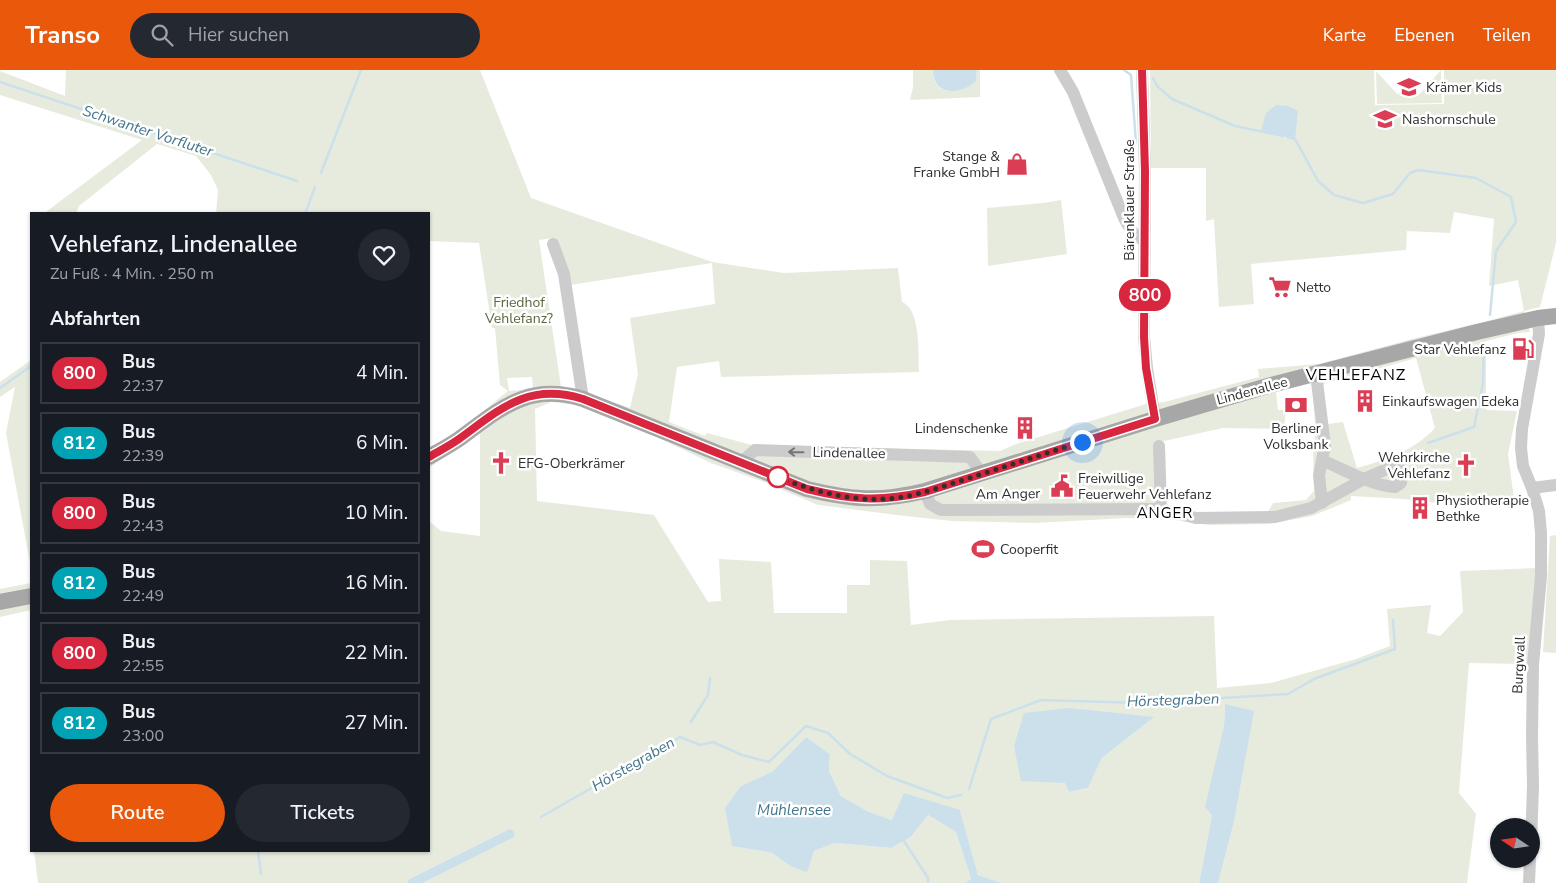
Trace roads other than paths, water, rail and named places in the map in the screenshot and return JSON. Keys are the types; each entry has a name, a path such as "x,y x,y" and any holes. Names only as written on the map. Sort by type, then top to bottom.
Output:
{"main road":[{"name":"Lindenallee","path":"430,456 514,401 532,395 569,394 807,489 838,496 867,499 896,498 925,492 1155,419 1316,374 1477,332 1538,318 1556,316"},
{"path":"0,602 30,596"}],"street":[{"path":"1060,70 1073,92 1124,218 1132,231 1144,240"},
{"name":"Bärenklauer Straße","path":"1142,70 1145,171 1144,337 1146,368 1155,419"},
{"path":"553,244 564,274 583,399"},
{"name":"Burgwall","path":"1532,818 1533,665 1541,576 1541,533 1539,511 1532,488 1522,466 1521,448 1522,429 1540,334 1538,318"},
{"path":"1316,374 1326,446 1319,475 1322,503"},
{"path":"1158,446 1162,509"},
{"name":"Lindenallee","path":"741,462 756,450 932,455 970,457 982,474"},
{"name":"Am Anger","path":"925,492 930,504 941,510 1162,509 1196,518 1275,517 1311,508 1364,478 1322,460"},
{"path":"1532,488 1556,485"},
{"path":"1529,883 1530,868"}],"water":[{"path":"933,70 977,70 976,81 963,89 949,91 938,85 934,79"},
{"path":"1276,105 1288,106 1298,111 1295,139 1261,131 1266,113"},
{"path":"1225,704 1254,711 1233,826 1218,883 1199,883 1212,815 1205,807 1224,726"},
{"path":"1070,708 1154,717 1102,758 1088,788 1069,792 1065,783 1021,781 1014,746 1024,713"},
{"name":"Mühlensee","path":"806,737 830,754 829,771 841,796 869,812 892,820 904,793 960,810 978,875 1002,883 965,883 971,879 956,832 928,815 911,837 891,848 835,843 814,851 807,872 790,866 772,853 732,846 725,808 741,786 773,771"}],"waterway":[{"path":"321,173 361,70"},
{"path":"1124,70 1131,75 1136,143"},
{"path":"1153,78 1157,86 1172,99 1235,126 1283,136"},
{"name":"Schwanter Vorfluter","path":"0,82 297,181"},
{"path":"1288,137 1295,139 1318,181 1334,195 1363,203 1393,194 1410,173 1418,170 1476,178 1511,197 1516,222 1496,251 1490,315"},
{"path":"306,212 315,187"},
{"path":"1428,443 1474,427 1483,384 1484,342"},
{"path":"0,388 30,367"},
{"name":"Hörstegraben","path":"969,789 991,719 1041,700 1138,703 1288,694 1314,679 1395,649 1393,620"},
{"path":"691,722 708,695 710,678"},
{"name":"Hörstegraben","path":"541,817 680,737 700,745 713,742 742,755 769,762 806,726 828,733 850,754 887,776 947,798 961,795"},
{"name":"Hörstegraben","path":"412,883 510,834"},
{"path":"904,841 928,878 928,883"},
{"path":"258,852 261,874"}],"place":[{"name":"Krämer Kids","path":"1409,87"},
{"name":"Nashornschule","path":"1385,119"},
{"name":"Stange & Franke GmbH","path":"1017,164"},
{"name":"Netto","path":"1280,287"},
{"name":"Star Vehlefanz","path":"1523,349"},
{"name":"Einkaufswagen Edeka","path":"1365,401"},
{"name":"Berliner Volksbank","path":"1296,405"},
{"name":"Lindenschenke","path":"1025,428"},
{"name":"EFG-Oberkrämer","path":"501,463"},
{"name":"Wehrkirche Vehlefanz","path":"1466,465"},
{"name":"Freiwillige Feuerwehr Vehlefanz","path":"1062,486"},
{"name":"Physiotherapie Bethke","path":"1420,508"},
{"name":"Cooperfit","path":"983,549"}],"district":[{"name":"VEHLEFANZ","path":"1356,375"},
{"name":"ANGER","path":"1165,513"}],"park label":[{"name":"Friedhof Vehlefanz?","path":"519,310"}]}
